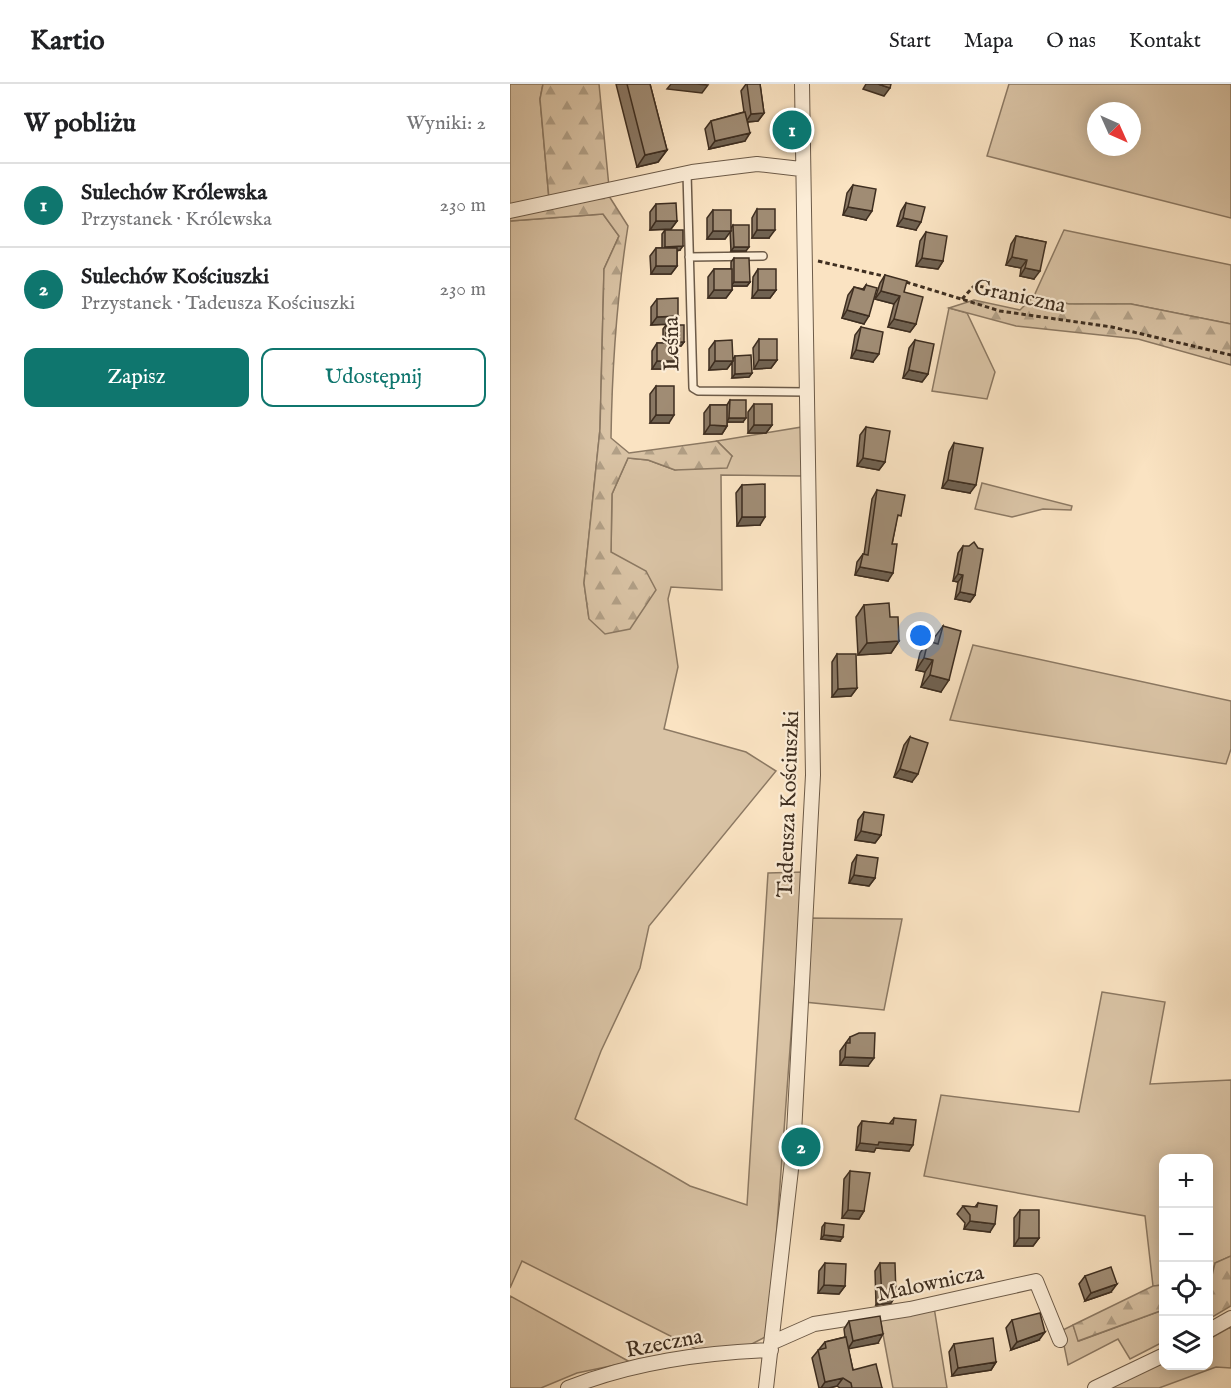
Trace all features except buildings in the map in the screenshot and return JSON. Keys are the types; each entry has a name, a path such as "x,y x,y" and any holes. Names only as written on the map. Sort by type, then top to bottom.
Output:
{"street":[{"name":"Tadeusza Kościuszki","path":"766,1388 793,1152 813,775 801,169 802,84"},
{"path":"510,211 687,173 757,164 801,169"},
{"name":"Malownicza","path":"771,1346 814,1324 910,1309 1036,1281 1060,1340"},
{"path":"1213,1329 1231,1318"},
{"name":"Rzeczna","path":"568,1388 652,1363 771,1346"},
{"path":"1095,1388 1159,1357"}],"lane":[{"name":"Leśna","path":"687,173 693,388 698,391 806,392"},
{"path":"689,257 763,256"}],"path":[{"name":"Graniczna","path":"804,258 888,277 1000,311 1121,329 1231,355"},
{"path":"961,299 973,287 978,286 1017,293"}],"green space":[{"path":"510,84 543,84 540,99 549,199 510,207"},
{"path":"543,84 599,84 609,187 549,199 540,99"},
{"path":"1009,84 1231,84 1231,218 987,156"},
{"path":"609,196 628,226 616,332 611,438 629,453 717,441 732,456 727,468 675,470 648,460 628,458 612,494 611,552 646,571 656,590 630,629 605,634 589,619 584,583 600,429 604,269 619,236 603,214 510,221 510,215"},
{"path":"603,214 619,236 604,269 600,429 584,583 589,619 611,554 612,494 628,458 648,460 675,470 732,456 717,441 802,427 803,476 721,475 722,590 671,587 668,599 678,667 664,729 746,752 776,771 649,926 640,968 601,1051 575,1119 690,1186 747,1205 768,873 803,872 770,1321 765,1337 748,1346 696,1349 522,1261 510,1288 510,221"},
{"path":"1064,230 1231,265 1231,324 1131,304 1069,304 1034,296"},
{"path":"1034,296 1069,304 1131,304 1231,324 1231,365 1138,339 1016,326 949,308 974,300 1020,310"},
{"path":"949,308 967,313 995,372 987,399 932,391"},
{"path":"982,483 1072,506 1071,510 1043,509 1012,517 975,509"},
{"path":"973,645 1231,701 1231,749 1226,764 950,720"},
{"path":"805,918 902,919 884,1010 804,1002"},
{"path":"1102,992 1165,1002 1150,1084 1231,1080 1231,1256 1215,1263 1213,1272 1213,1154 1159,1154 1159,1285 1153,1286 1145,1216 924,1176 941,1095 1079,1112"},
{"path":"1231,1256 1231,1306 1213,1317 1213,1272 1215,1263"},
{"path":"1159,1285 1159,1311 1078,1341 1073,1325 1153,1286"},
{"path":"510,1296 630,1362 577,1373 541,1388 510,1388"},
{"path":"934,1307 947,1388 893,1388 880,1318"},
{"path":"1159,1311 1159,1344 1130,1359 1118,1339 1068,1365 1061,1331 1073,1325 1079,1341"},
{"path":"1231,1327 1231,1368 1213,1368 1213,1337"},
{"path":"1159,1364 1159,1370 1208,1370 1159,1388 1111,1388"}],"place":[{"name":"Sulechów Królewska","path":"792,130"},
{"name":"Sulechów Kościuszki","path":"801,1147"}]}
